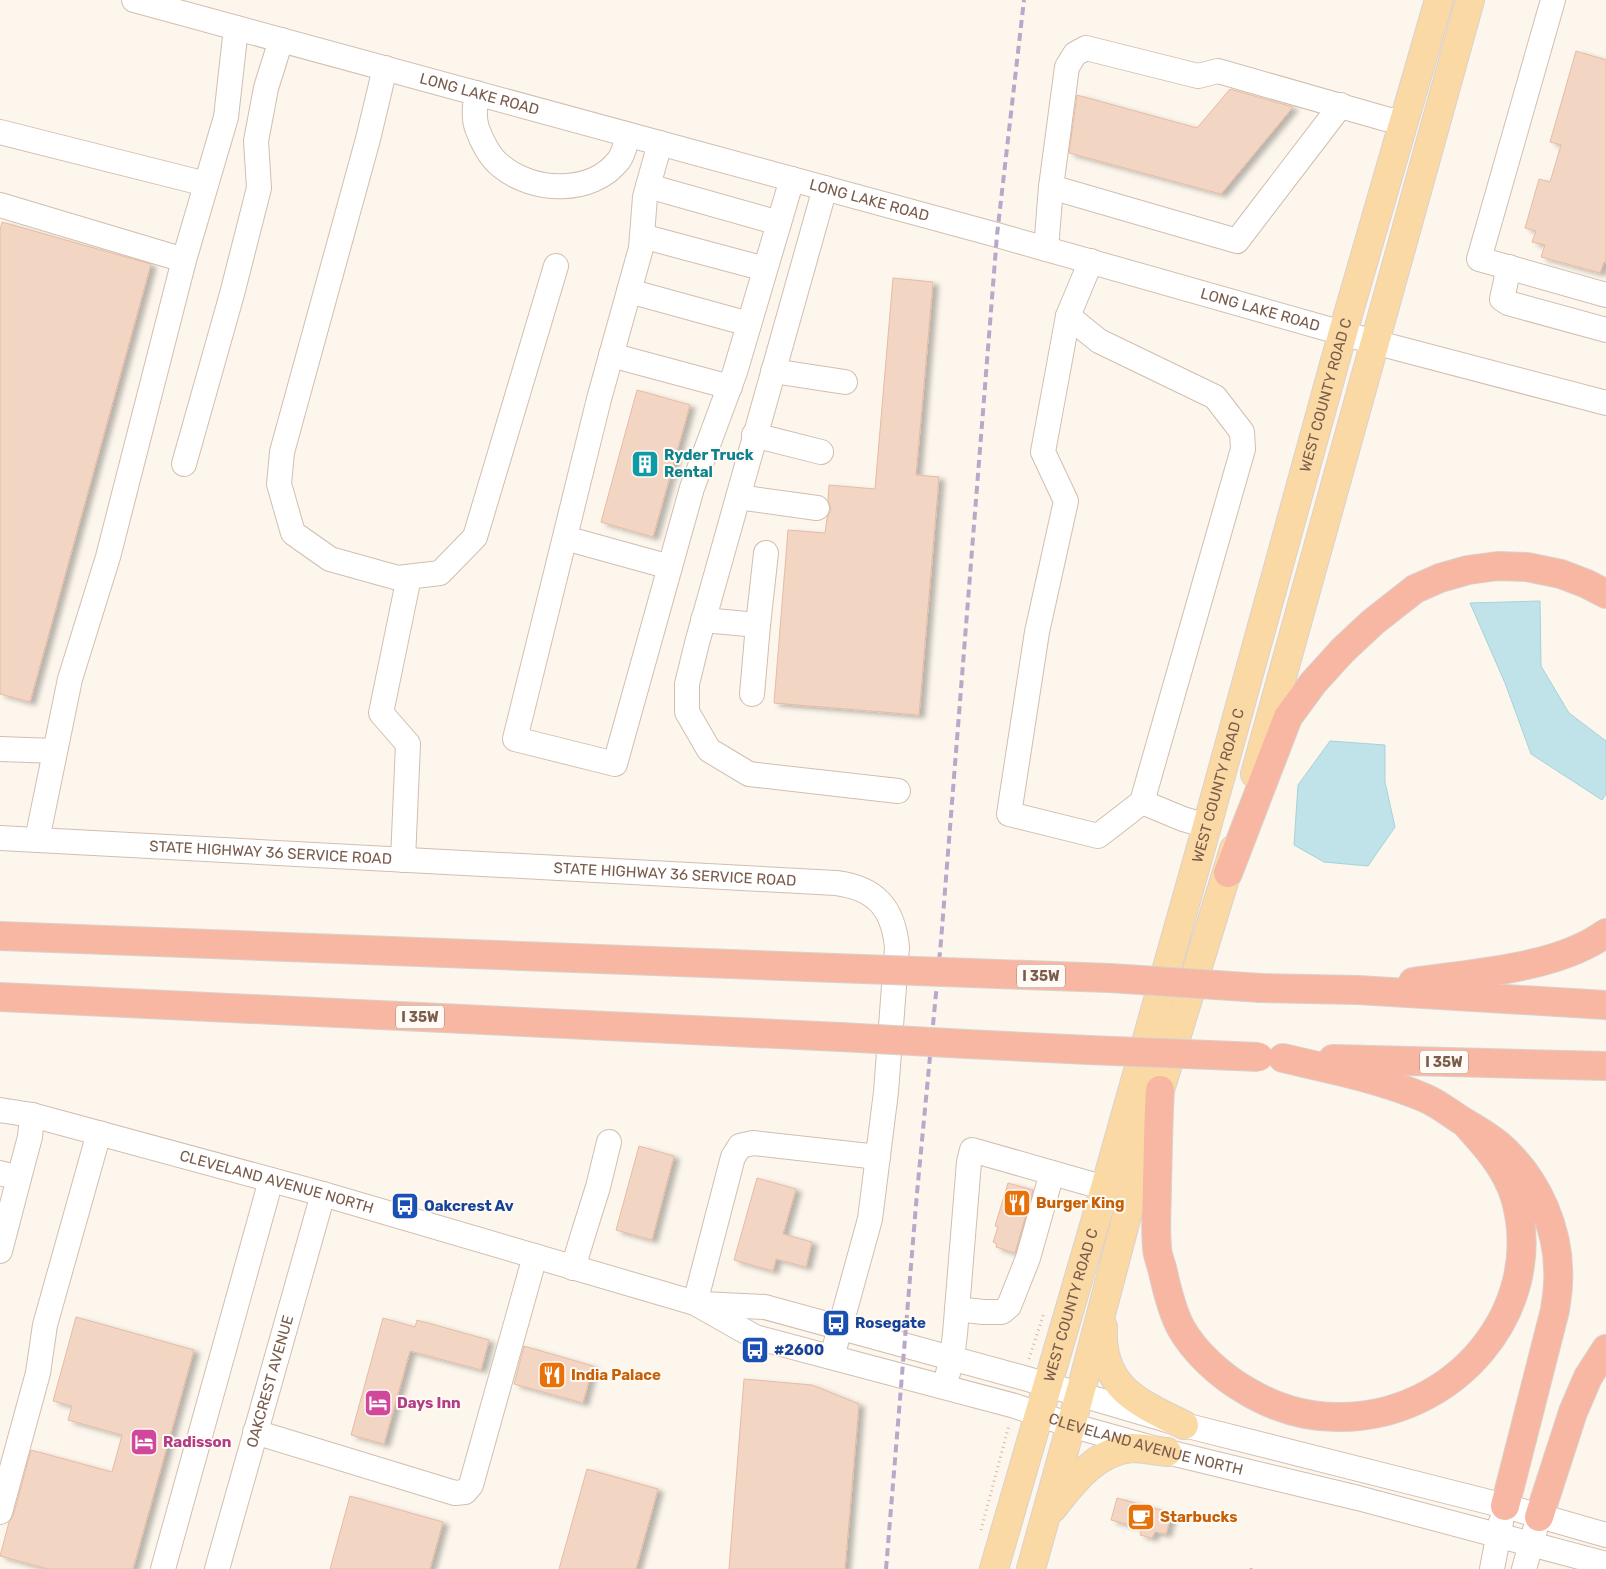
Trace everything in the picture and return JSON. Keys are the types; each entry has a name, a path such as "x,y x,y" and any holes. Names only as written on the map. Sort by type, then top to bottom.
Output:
{"highway":[{"path":"1228,873 1288,717 1313,683 1343,650 1373,622 1415,589 1440,578 1468,570 1498,566 1527,568 1560,574 1587,584 1606,594"},
{"path":"1358,990 1513,967 1547,960 1576,950 1606,932"},
{"name":"I 35W","path":"0,936 1110,978 1261,988 1358,990 1606,1006"},
{"name":"I 35W","path":"0,997 1271,1058 1606,1066"},
{"path":"1271,1058 1347,1073 1426,1098 1477,1129 1499,1145 1518,1164 1544,1204 1558,1256 1555,1310 1504,1506"},
{"path":"1160,1090 1157,1131 1157,1249 1168,1292 1181,1328 1213,1367 1235,1384 1260,1399 1286,1410 1310,1415 1338,1418 1366,1415 1394,1409 1419,1399 1444,1386 1464,1370 1482,1352 1497,1331 1509,1307 1520,1270 1522,1245 1520,1220 1514,1196 1505,1174 1492,1152 1466,1124"},
{"path":"1539,1517 1574,1412 1588,1377 1606,1349"}],"main road":[{"name":"WEST COUNTY ROAD C","path":"994,1569 1105,1188 1343,332 1439,0"},
{"name":"WEST COUNTY ROAD C","path":"1031,1569 1160,1090 1228,873 1470,0"},
{"path":"1105,1299 1102,1345 1115,1379 1126,1392 1144,1406 1184,1425"},
{"path":"1045,1518 1072,1483 1093,1464 1109,1454 1133,1448 1167,1452"}],"street":[{"name":"LONG LAKE ROAD","path":"134,0 1046,248 1374,342 1606,403"},
{"path":"1553,0 1479,259 1606,295"},
{"path":"36,840 70,679 108,557 184,260 226,117 236,28"},
{"path":"184,464 232,294 259,188 256,141 266,88 281,40"},
{"path":"1046,248 1051,187 1067,67 1075,54 1086,48 1198,76 1218,70 1386,119 1404,122"},
{"path":"385,68 282,452 279,484 294,533 330,559 398,578 440,573 475,537 556,266"},
{"path":"477,93 475,107 476,127 486,148 500,166 522,179 546,186 566,186 587,182 608,171 620,158 628,134"},
{"path":"1051,187 1237,241 1341,105"},
{"path":"0,132 206,184"},
{"path":"660,143 645,197 641,248 599,399 515,739 615,764 692,488 730,387 792,179"},
{"path":"648,186 779,222"},
{"path":"825,188 703,620 687,684 687,712 709,750 750,774 898,791"},
{"path":"0,205 184,260"},
{"path":"642,236 765,269"},
{"path":"1068,316 1099,340 1215,397 1242,432 1243,449 1142,802 1098,836 1009,814 1037,632 1066,501 1042,452 1068,316 1091,261"},
{"path":"1509,267 1502,299 1508,303 1606,330"},
{"path":"629,291 749,324"},
{"path":"611,355 730,387"},
{"path":"773,371 845,382"},
{"path":"754,436 821,452"},
{"path":"738,497 817,508"},
{"path":"565,538 670,567"},
{"path":"752,694 766,552"},
{"path":"403,860 408,744 381,713 409,577"},
{"path":"703,620 758,625"},
{"path":"0,749 55,751"},
{"path":"1142,802 1183,819 1207,826"},
{"name":"STATE HIGHWAY 36 SERVICE ROAD","path":"0,838 836,883 852,885 867,892 880,902 889,915 895,930 896,947 886,1092 870,1219 832,1357"},
{"name":"CLEVELAND AVENUE NORTH","path":"0,1110 32,1115 323,1194 695,1303 765,1307 952,1358 1184,1425 1504,1506 1606,1535"},
{"path":"0,1251 10,1176 30,1137 32,1115"},
{"path":"0,1512 38,1373 45,1325 100,1133"},
{"path":"574,1268 609,1142"},
{"path":"695,1303 733,1157 740,1146 753,1143 878,1157"},
{"path":"944,1387 952,1358 969,1162 972,1150 1105,1188"},
{"path":"957,1309 1002,1312 1009,1306 1028,1258 1052,1173"},
{"path":"163,1569 271,1180"},
{"name":"OAKCREST AVENUE","path":"217,1569 323,1194"},
{"path":"255,1432 455,1493 465,1492 471,1485 535,1256"},
{"name":"CLEVELAND AVENUE NORTH","path":"695,1303 755,1337 1015,1406 1070,1425 1167,1452 1358,1498 1606,1564"},
{"path":"1492,1569 1504,1506"},
{"path":"1524,1569 1539,1517"}],"path":[{"path":"979,1535 1007,1430"},
{"path":"1250,1569 1251,1564"}],"water":[{"path":"1540,601 1541,666 1569,713 1606,741 1606,794 1602,800 1531,754 1505,683 1470,603"},
{"path":"1330,741 1385,745 1385,782 1395,827 1368,866 1324,862 1294,845 1298,785"}],"building":[{"path":"1576,51 1606,60 1606,263 1604,262 1600,273 1541,257 1545,245 1532,242 1536,231 1525,228 1539,179 1550,182 1561,145 1550,142"},
{"path":"1230,89 1293,107 1221,194 1069,153 1077,95 1197,128"},
{"path":"2,222 151,264 30,702 0,694 0,230"},
{"path":"893,278 933,282 916,475 939,477 919,715 774,703 788,530 825,533 827,518 831,509 828,500 829,485 875,489"},
{"name":"Ryder Truck Rental","path":"637,390 690,405 653,537 601,522"},
{"path":"639,1146 674,1156 652,1240 616,1230"},
{"path":"757,1178 796,1189 783,1234 812,1242 806,1267 776,1259 773,1271 734,1260"},
{"name":"Burger King","path":"1008,1183 1033,1190 1015,1253 996,1247 997,1244 993,1242 998,1227 995,1226"},
{"name":"Radisson","path":"76,1317 194,1350 133,1569 48,1569 0,1556 31,1450 112,1472 122,1435 68,1420 72,1406 53,1401"},
{"name":"Days Inn","path":"383,1318 415,1327 417,1320 489,1340 481,1370 410,1351 384,1444 351,1435"},
{"name":"India Palace","path":"524,1346 593,1366 583,1403 514,1384"},
{"path":"744,1379 812,1385 859,1404 845,1569 729,1569"},
{"path":"587,1469 658,1489 636,1569 559,1569"},
{"path":"350,1496 443,1522 430,1569 330,1569"},
{"name":"Starbucks","path":"1117,1498 1172,1513 1166,1534 1155,1532 1152,1538 1140,1535 1142,1528 1111,1520"}],"railway":[{"path":"886,1569 917,1193 941,941 997,235 1024,0"}],"place":[{"name":"Ryder Truck Rental","path":"645,464"},
{"name":"Burger King","path":"1017,1203"},
{"name":"Oakcrest Av","path":"405,1206"},
{"name":"Rosegate","path":"836,1323"},
{"name":"#2600","path":"755,1350"},
{"name":"India Palace","path":"552,1375"},
{"name":"Days Inn","path":"378,1403"},
{"name":"Radisson","path":"144,1442"},
{"name":"Starbucks","path":"1141,1517"}]}
